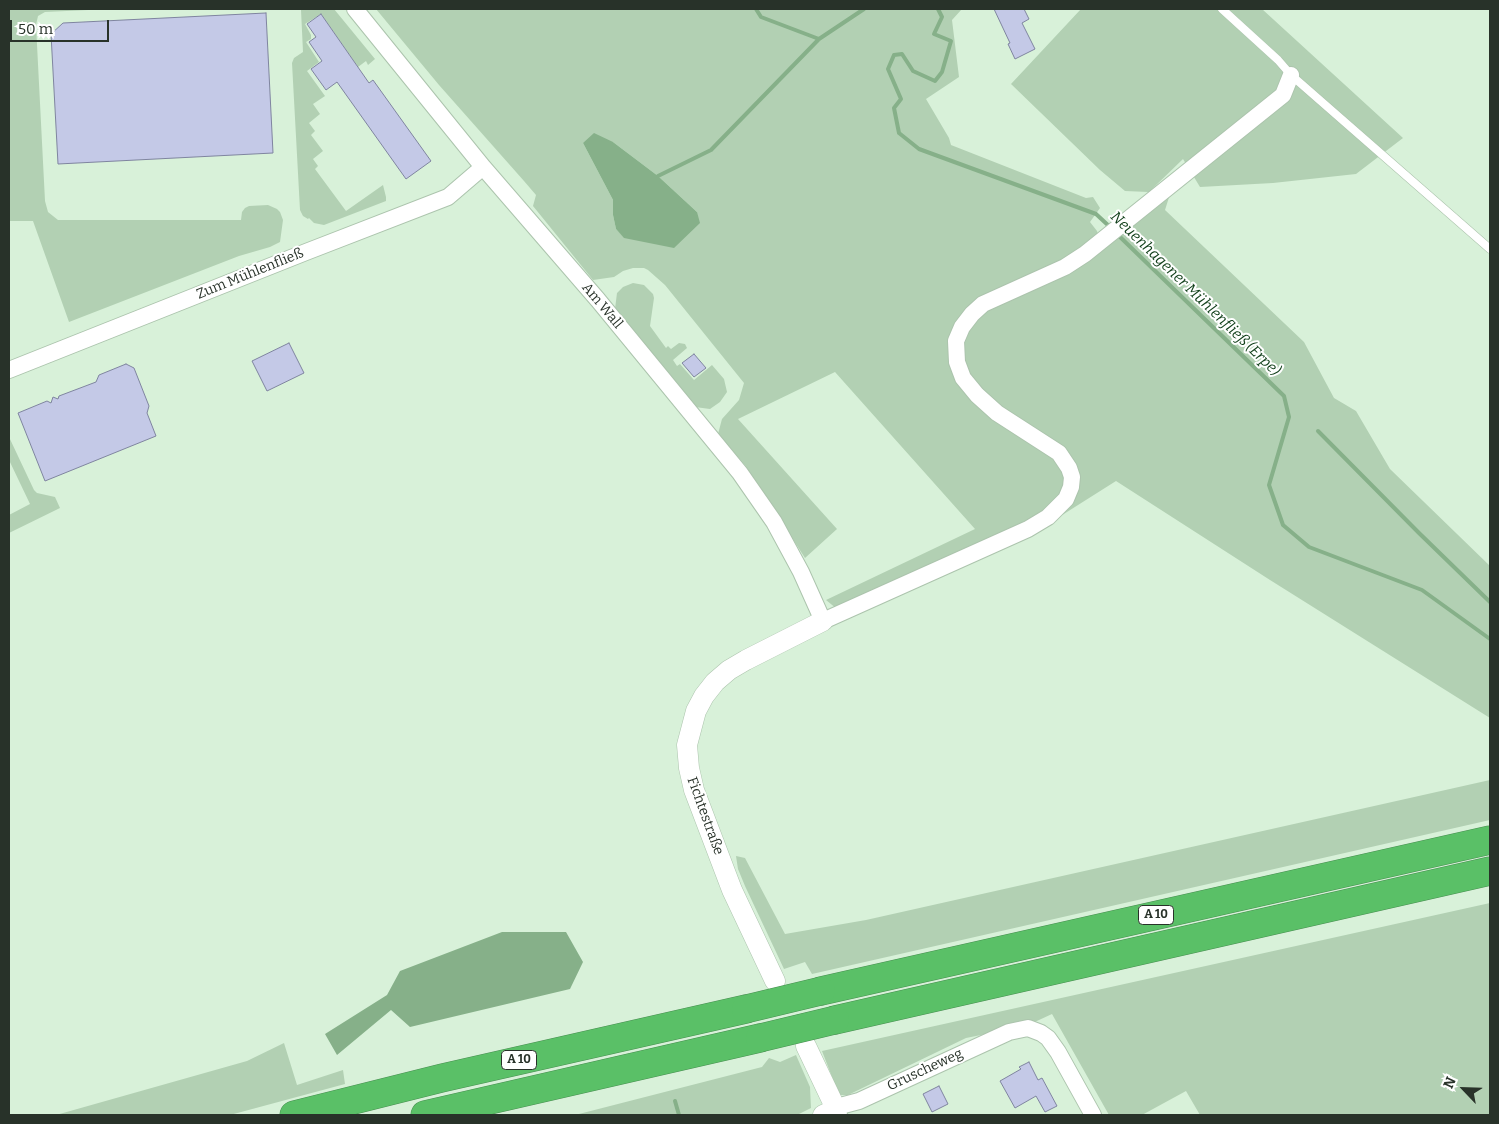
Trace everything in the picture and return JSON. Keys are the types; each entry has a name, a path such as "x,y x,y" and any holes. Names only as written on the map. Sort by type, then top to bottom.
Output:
{"highway":[{"name":"A 10","path":"294,1115 442,1078 1490,840"},
{"name":"A 10","path":"425,1115 1490,871"}],"street":[{"name":"Am Wall","path":"355,9 484,167 598,300 740,473 774,522 801,572 823,621"},
{"path":"823,621 1028,529 1048,517 1066,500 1071,487 1072,477 1069,468 1059,453 997,413 976,395 963,378 957,362 956,341 962,327 983,304 1065,267 1103,239 1283,95 1291,75"},
{"name":"Zum Mühlenfließ","path":"9,370 448,197 484,167"},
{"name":"Fichtestraße","path":"775,981 732,890 694,790 688,768 686,745 696,710 715,682 746,660 823,621"},
{"name":"Gruscheweg","path":"833,1113 1009,1032 1028,1028 1048,1038 1058,1052 1093,1115"},
{"path":"806,1046 833,1113"}],"lane":[{"path":"1222,9 1278,60 1291,75 1490,249"}],"shaded area":[{"path":"9,9 110,9 45,12 38,16 36,25 45,201 48,212 58,220 241,220 242,212 245,208 268,205 280,212 283,220 280,242 69,322 33,221 9,221"},
{"path":"298,9 334,9 375,59 368,65 366,61 358,67 321,14 305,24 311,35 311,39 306,42 319,62 307,71 325,96 313,104 320,114 309,123 315,131 311,135 323,151 313,159 318,166 315,169 346,211 383,185 386,197 386,201 324,225 314,223 309,218 303,216 300,210 292,63 294,58 303,52 301,10"},
{"path":"376,9 962,9 952,20 959,77 926,99 949,138 951,145 1086,198 1093,197 1100,208 1090,222 1097,231 1099,238 1053,268 978,300 950,361 1054,458 1064,472 1065,484 1058,498 1048,509 988,540 837,609 826,600 975,529 835,372 738,419 837,529 805,558 745,465 718,434 722,419 739,400 744,383 665,285 648,270 633,268 623,271 614,277 593,280 533,206 536,195 439,85","holes":["613,142 658,176 697,212 625,238 616,229 613,215 613,200 583,143"]},
{"path":"1081,9 1262,9 1403,138 1356,174 1273,183 1200,187 1183,159 1149,192 1125,191 1100,170 1011,84"},
{"path":"594,133 613,142 658,176 697,212 700,223 674,248 624,238 616,229 613,215 613,200 583,143"},
{"path":"1171,191 1165,210 1304,342 1334,398 1356,411 1390,469 1490,566 1490,718 1116,481 1048,524 1079,481 996,407 966,373 963,343 966,333 978,317"},
{"path":"633,283 644,285 653,294 650,326 666,348 668,346 671,349 679,343 685,344 687,348 673,360 677,366 680,364 694,380 712,365 724,379 727,392 720,402 710,409 695,407 615,309 617,293 623,287"},
{"path":"9,437 34,490 37,493 55,497 60,508 9,533 9,515 30,504 9,460"},
{"path":"1490,780 1490,820 812,974 805,962 784,969 745,886 738,869 736,856 745,858 785,934 866,920"},
{"path":"1490,903 1490,1115 1200,1115 1186,1091 1142,1115 1109,1115 1052,1014 1026,1026 966,1038 848,1095 839,1095 822,1051"},
{"path":"502,932 566,932 583,962 570,989 410,1027 391,1010 337,1055 325,1034 387,995 400,971"},
{"path":"284,1043 297,1085 343,1070 345,1084 230,1115 56,1115 247,1061"},
{"path":"796,1055 810,1087 811,1108 797,1115 575,1115 762,1067 769,1058 780,1062"}],"building":[{"path":"994,9 1024,9 1029,19 1022,23 1035,49 1015,59 1008,44 1010,43"},
{"path":"266,13 273,153 58,164 51,34 63,23"},
{"path":"321,14 369,83 373,80 431,161 406,179 337,82 326,90 311,69 322,61 309,42 316,37 307,24"},
{"path":"289,343 304,373 267,391 252,361"},
{"path":"694,354 706,368 694,377 682,363"},
{"path":"126,364 134,368 149,406 147,413 156,436 45,481 18,413 47,401 51,403 53,397 58,399 59,396 96,382 99,375"},
{"path":"1029,1062 1038,1080 1042,1078 1057,1106 1045,1112 1036,1096 1015,1108 1000,1081"},
{"path":"939,1086 948,1104 932,1112 923,1094"}],"waterway":[{"name":"Neuenhagener Mühlenfließ (Erpe)","path":"756,9 761,17 819,39"},
{"path":"658,176 711,150 819,39 864,9"},
{"name":"Neuenhagener Mühlenfließ (Erpe)","path":"938,9 942,17 934,34 951,41 942,72 935,81 913,71 902,54 894,55 888,69 901,99 894,108 899,133 919,149 1096,214 1110,227"},
{"name":"Neuenhagener Mühlenfließ (Erpe)","path":"1117,234 1284,396 1289,417 1269,485 1283,525 1309,547 1422,590 1490,639"},
{"path":"1318,431 1490,602"},
{"path":"675,1101 679,1115"}]}
